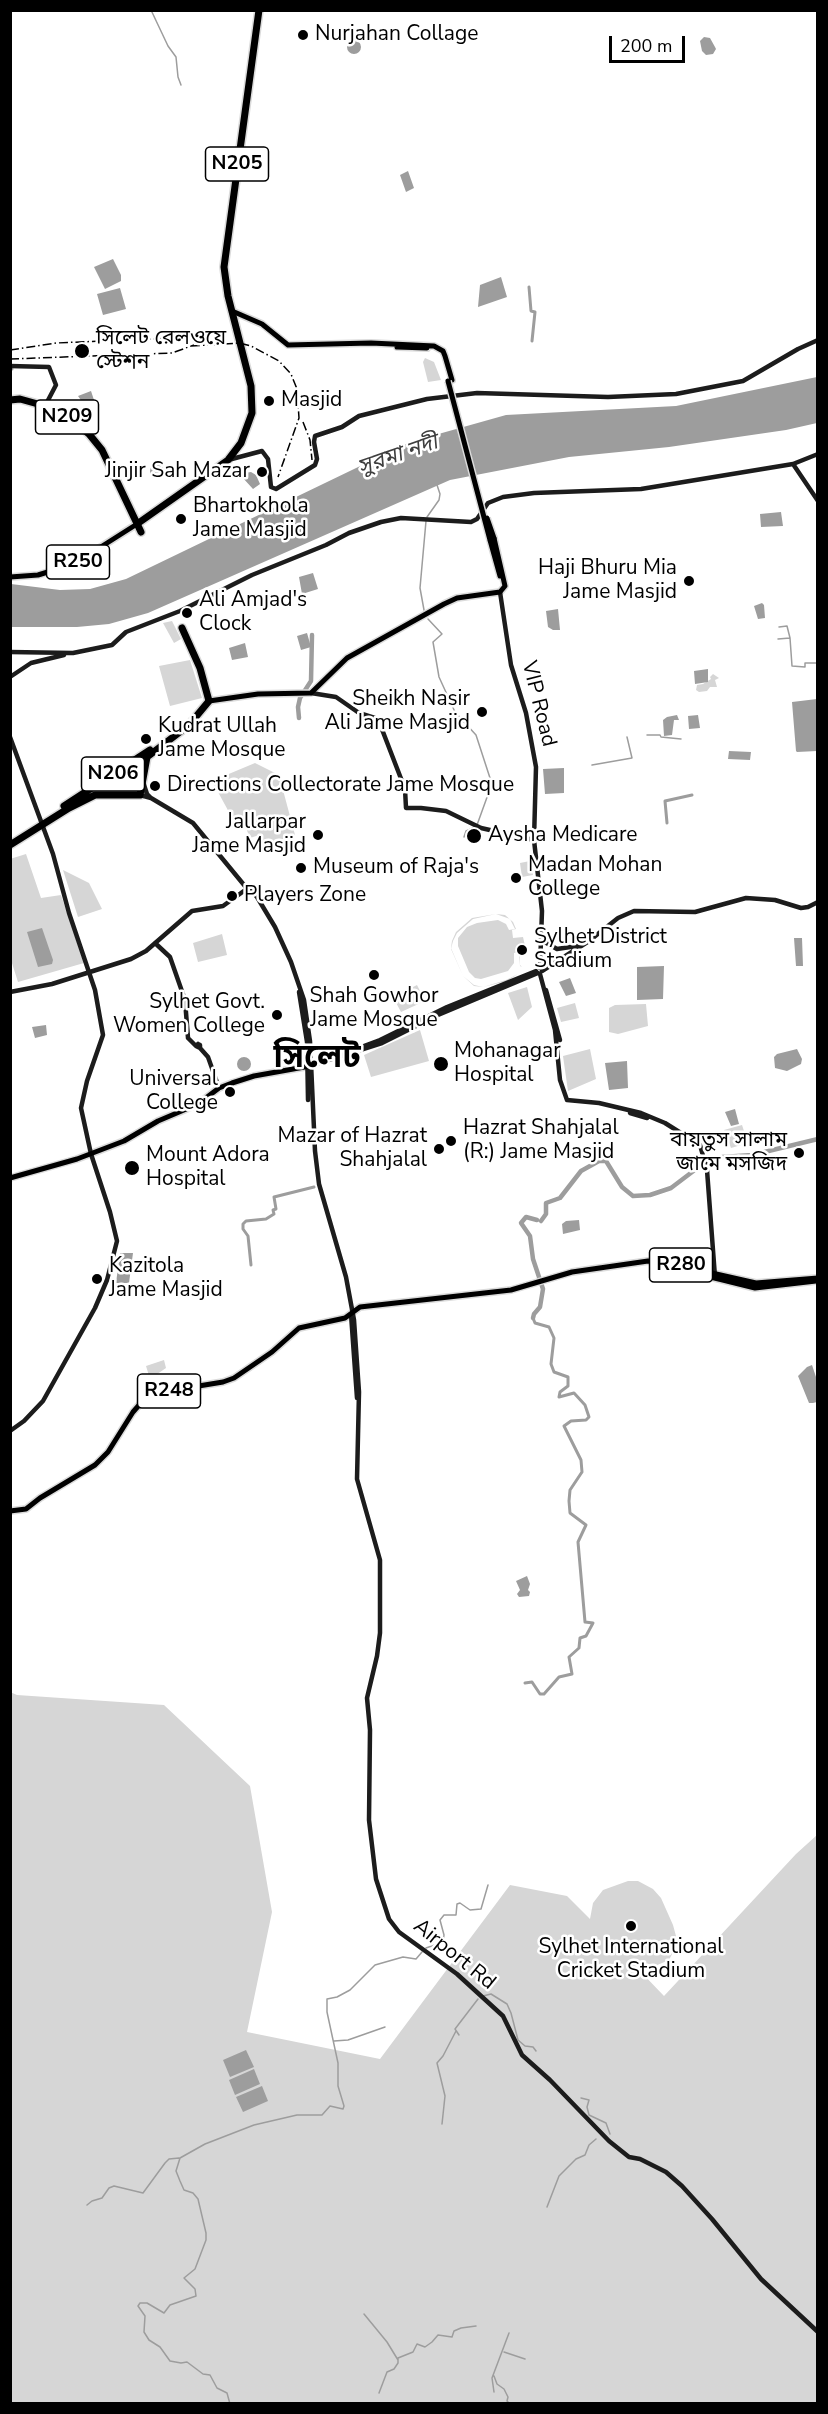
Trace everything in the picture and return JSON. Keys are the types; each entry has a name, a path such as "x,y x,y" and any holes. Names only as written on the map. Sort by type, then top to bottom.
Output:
{"highway":[{"name":"N205","path":"137,524 235,454 245,435 253,404 224,267 259,10"},
{"name":"N209","path":"13,400 20,399 45,406 82,428 98,445 137,524"},
{"name":"N209","path":"13,400 47,410 73,425 104,457"},
{"path":"137,524 141,532"},
{"path":"182,628 200,668 209,701"},
{"name":"N206","path":"41,823 100,794 140,795 147,757 189,725 209,701"},
{"name":"N206","path":"10,843 162,742 209,701"}],"main road":[{"path":"233,315 262,324 288,345 371,343 434,346 443,351 504,577 505,586 501,591 457,598 346,658 306,693"},
{"path":"228,460 262,451 267,459 271,487 276,489 315,465 317,459 315,436 342,427 359,416 427,399 477,393 608,397 676,394 743,381 818,340"},
{"path":"10,366 49,367 56,385 45,406"},
{"path":"10,677 31,663 115,644 126,632 180,611 252,575 317,549 349,533 387,520 401,518 458,522 475,520 488,503 503,497 545,492 641,489 793,464 818,454"},
{"path":"793,464 818,501"},
{"name":"R250","path":"10,577 38,575 74,564 137,524"},
{"name":"VIP Road","path":"501,591 511,665 526,713 535,757 534,840 542,911 539,971 559,1035 567,1100 599,1102 641,1113 666,1123 700,1145 707,1170 715,1276"},
{"path":"10,652 72,653"},
{"path":"209,701 258,693 306,693 336,697 359,713 378,719 405,789 406,808 446,811 480,828 534,840"},
{"path":"10,737 90,972 103,1035 87,1081 81,1108 91,1154 116,1234 114,1257 95,1308 43,1401 24,1421 10,1431"},
{"path":"142,779 147,794 151,798"},
{"name":"Airport Rd","path":"140,795 151,798 193,823 248,888 266,917 286,958 305,1011 308,1034 311,1142 317,1185 352,1312 358,1400 357,1479 380,1560 380,1634 367,1698 370,1730 369,1820 376,1879 389,1918 399,1932 457,1974 506,2019 522,2055 550,2080 609,2141 629,2157 640,2159 666,2172 682,2186 761,2279 818,2332"},
{"path":"10,992 52,984 131,959 155,944 192,911 223,906 248,888"},
{"path":"10,1178 91,1154 124,1141 158,1121 198,1104 219,1088 254,1076 321,1063 394,1036 447,1007 539,971 589,941 618,918 634,911 689,913 746,898 775,900 801,908 818,902"},
{"path":"542,940 557,949 579,945"},
{"path":"155,944 170,957 183,990 188,1038 208,1057 219,1088"},
{"name":"R280","path":"352,1312 498,1295 545,1281 651,1262 756,1288 818,1279"},
{"name":"R248","path":"10,1511 26,1509 40,1498 96,1466 140,1404 168,1391 234,1378 272,1352 299,1328 345,1318 352,1312"}],"shaded area":[{"path":"425,358 434,362 441,380 428,382 423,362"},
{"path":"172,621 181,639 174,643 163,623"},
{"path":"190,660 202,698 170,706 159,666"},
{"path":"713,674 719,678 715,680 717,687 710,687 707,691 696,690 697,685 711,679"},
{"path":"255,763 279,775 295,835 264,845 259,835 250,838 244,823 236,825 212,781"},
{"path":"26,854 41,898 61,895 84,963 18,982 11,960 10,859"},
{"path":"530,861 533,875 522,877 520,863"},
{"path":"63,870 89,883 102,909 78,917"},
{"path":"496,914 473,919 457,933 451,948 452,941 456,932 472,918"},
{"name":"Sylhet District Stadium","path":"498,920 506,924 509,930 515,929 510,920 516,929 512,930 513,938 523,937 526,950 520,951 522,967 520,966 519,952 514,953 514,963 508,971 481,979 475,978 469,972 458,946 458,938 467,927 477,923"},
{"path":"222,934 227,955 198,962 193,943"},
{"path":"518,974 507,981 483,987"},
{"path":"417,985 425,1001 401,1012 393,997"},
{"path":"527,987 532,1007 518,1020 508,993"},
{"path":"575,1003 579,1018 561,1022 557,1008"},
{"path":"646,1004 648,1026 618,1034 609,1032 609,1008 615,1005"},
{"path":"420,1030 429,1061 371,1077 364,1055"},
{"path":"590,1049 596,1079 568,1091 563,1056"},
{"path":"742,1125 748,1143 731,1148 724,1130"},
{"path":"164,1360 166,1368 150,1379 146,1366"},
{"path":"10,1692 17,1695 164,1705 250,1786 272,1912 247,2032 380,2059 510,1885 567,1896 590,1919 593,1903 603,1890 628,1881 638,1881 653,1889 661,1898 673,1925 676,1936 675,1948 669,1960 641,1972 664,1996 796,1854 817,1835 817,2403 11,2403"}],"water":[{"path":"704,37 710,38 715,47 713,54 706,55 702,51 700,41"},
{"path":"354,40 359,42 361,47 359,52 354,54 349,52 347,47 349,42"},
{"path":"408,171 414,188 406,192 400,175"},
{"path":"113,259 121,275 121,281 105,289 94,267"},
{"path":"501,277 507,297 478,307 480,285"},
{"path":"120,288 126,309 103,315 97,294"},
{"name":"সুরমা নদী","path":"817,377 817,423 786,430 669,447 569,457 450,480 148,613 109,624 77,627 11,627 11,584 60,590 90,589 126,579 410,442 506,415 676,406"},
{"path":"91,391 96,406 87,409 78,396"},
{"path":"157,464 162,466 164,471 162,476 157,478 152,476 150,471 152,466"},
{"path":"251,472 256,475 260,484 253,489 242,477 245,473"},
{"path":"781,512 783,526 761,527 760,514"},
{"path":"313,573 318,589 302,594 299,577"},
{"path":"762,603 765,618 758,619 754,606"},
{"path":"558,609 560,630 553,630 548,627 546,611"},
{"path":"307,633 311,647 301,650 297,636"},
{"path":"245,643 248,657 232,660 229,648"},
{"path":"708,669 708,682 695,684 694,671"},
{"path":"817,699 817,751 797,752 792,702"},
{"path":"677,715 679,720 674,720 672,735 664,736 663,720"},
{"path":"698,715 700,728 689,729 688,716"},
{"path":"729,751 751,752 750,760 728,759"},
{"path":"564,768 564,793 545,794 543,769"},
{"path":"42,928 53,960 52,964 38,967 27,932"},
{"path":"794,938 802,938 803,966 796,966"},
{"path":"664,966 663,999 637,1000 637,967"},
{"path":"570,978 576,993 566,996 559,982"},
{"path":"46,1025 47,1035 35,1038 32,1027"},
{"path":"797,1049 802,1059 801,1064 787,1071 775,1068 774,1057 777,1054"},
{"path":"244,1057 249,1059 251,1064 249,1069 244,1071 239,1069 237,1064 239,1059"},
{"path":"627,1061 628,1088 609,1090 605,1063"},
{"path":"735,1109 739,1124 731,1126 725,1112"},
{"path":"579,1220 580,1230 563,1234 562,1224 566,1221"},
{"path":"120,1253 133,1253 129,1283 116,1283"},
{"path":"812,1365 818,1383 817,1402 809,1403 798,1376"},
{"path":"527,1576 530,1584 529,1596 519,1597 517,1594 520,1590 516,1581"},
{"path":"246,2050 254,2067 230,2077 223,2060"},
{"path":"254,2069 260,2084 235,2095 229,2080"},
{"path":"262,2086 268,2101 243,2112 236,2097"}],"waterway":[{"path":"151,10 168,46 176,57 181,85"},
{"path":"529,287 531,311 535,312 532,341"},
{"path":"427,517 439,500 437,485"},
{"path":"424,610 420,588 426,521"},
{"path":"428,619 442,634 433,642 439,677 455,712 476,735 490,778 490,789 477,825"},
{"path":"778,639 790,638 787,626 779,627"},
{"path":"299,718 300,698 311,681 312,635"},
{"path":"790,638 792,666 805,667 805,663 818,663"},
{"path":"647,735 681,739"},
{"path":"592,765 632,758 627,737"},
{"path":"667,823 665,801 692,795"},
{"path":"464,837 466,831 473,828"},
{"path":"707,1163 722,1157 752,1155 818,1139"},
{"path":"541,1221 546,1214 546,1203 560,1198 581,1171 599,1161 606,1161 622,1187 633,1196 650,1195 671,1188 700,1166"},
{"path":"251,1265 248,1236 243,1229 243,1224 246,1221 266,1219 274,1214 273,1210 276,1209 274,1197 314,1187"},
{"path":"533,1318 540,1307 543,1289 533,1259 530,1236 521,1223 526,1217 537,1220"},
{"path":"525,1683 532,1682 540,1694 544,1694 559,1677 572,1674 569,1657 579,1648 580,1638 586,1636 593,1623 585,1622 578,1542 586,1525 570,1513 569,1501 570,1490 582,1472 581,1460 564,1426 571,1421 586,1420 589,1417 585,1405 574,1393 559,1397 560,1392 568,1386 568,1377 554,1372 551,1364 554,1338 549,1327 535,1323 533,1318"},
{"path":"426,1948 443,1942 444,1935 440,1920 444,1915 456,1915 457,1904 460,1903 470,1910 481,1909 488,1885"},
{"path":"230,2404 227,2393 217,2388 210,2375 203,2374 187,2362 170,2361 160,2347 149,2340 144,2332 145,2316 138,2306 140,2303 147,2303 164,2313 170,2305 196,2296 195,2289 184,2278 195,2269 206,2240 206,2233 198,2199 193,2193 184,2190 176,2171 180,2158 205,2144 254,2125 297,2115 322,2115 330,2106 343,2109 338,2086 338,2063 327,2012 327,1999 350,1990 375,1965 403,1957 416,1959 422,1952"},
{"path":"483,1996 491,1994 507,2004 518,2040 525,2046 533,2047 536,2051"},
{"path":"459,2035 455,2029 478,1999"},
{"path":"334,2041 348,2040 385,2027"},
{"path":"442,2124 445,2096 437,2063 456,2031"},
{"path":"581,2098 589,2100 587,2107 589,2115 606,2123 610,2134"},
{"path":"547,2207 559,2176 576,2159 585,2155 589,2145 596,2139"},
{"path":"87,2205 102,2198 109,2188 114,2186 143,2193 169,2159 179,2158"},
{"path":"364,2314 387,2342 398,2360"},
{"path":"379,2393 387,2372 394,2369 398,2358 413,2352 417,2344 425,2347 438,2335 452,2337 454,2331 476,2326"},
{"path":"494,2392 492,2378 509,2333"},
{"path":"504,2352 525,2359"},
{"path":"494,2376 497,2384 504,2389 510,2404"}],"railway":[{"path":"10,350 56,343 175,338 202,340"},
{"path":"191,346 239,343 251,346 279,361 291,374 297,389 299,418 278,477"},
{"path":"10,359 172,353 194,345"},
{"path":"303,422 310,440 312,460"}],"place":[{"name":"Nurjahan Collage","path":"303,35"},
{"name":"সিলেট রেলওয়ে স্টেশন","path":"82,351"},
{"name":"Masjid","path":"269,401"},
{"name":"Jinjir Sah Mazar","path":"262,472"},
{"name":"Bhartokhola Jame Masjid","path":"181,519"},
{"name":"Haji Bhuru Mia Jame Masjid","path":"689,581"},
{"name":"Ali Amjad's Clock","path":"187,613"},
{"name":"Sheikh Nasir Ali Jame Masjid","path":"482,712"},
{"name":"Kudrat Ullah Jame Mosque","path":"146,739"},
{"name":"Directions Collectorate Jame Mosque","path":"155,786"},
{"name":"Jallarpar Jame Masjid","path":"318,835"},
{"name":"Aysha Medicare","path":"474,836"},
{"name":"Museum of Raja's","path":"301,868"},
{"name":"Madan Mohan College","path":"516,878"},
{"name":"Players Zone","path":"232,896"},
{"name":"Sylhet District Stadium","path":"522,950"},
{"name":"Shah Gowhor Jame Mosque","path":"374,975"},
{"name":"Sylhet Govt. Women College","path":"277,1015"},
{"name":"Mohanagar Hospital","path":"441,1064"},
{"name":"Universal College","path":"230,1092"},
{"name":"Hazrat Shahjalal (R:) Jame Masjid","path":"451,1141"},
{"name":"Mazar of Hazrat Shahjalal","path":"439,1149"},
{"name":"বায়তুস সালাম জামে মসজিদ","path":"799,1153"},
{"name":"Mount Adora Hospital","path":"132,1168"},
{"name":"Kazitola Jame Masjid","path":"97,1279"},
{"name":"Sylhet International Cricket Stadium","path":"631,1926"}],"district":[{"name":"সিলেট","path":"317,1059"}]}
